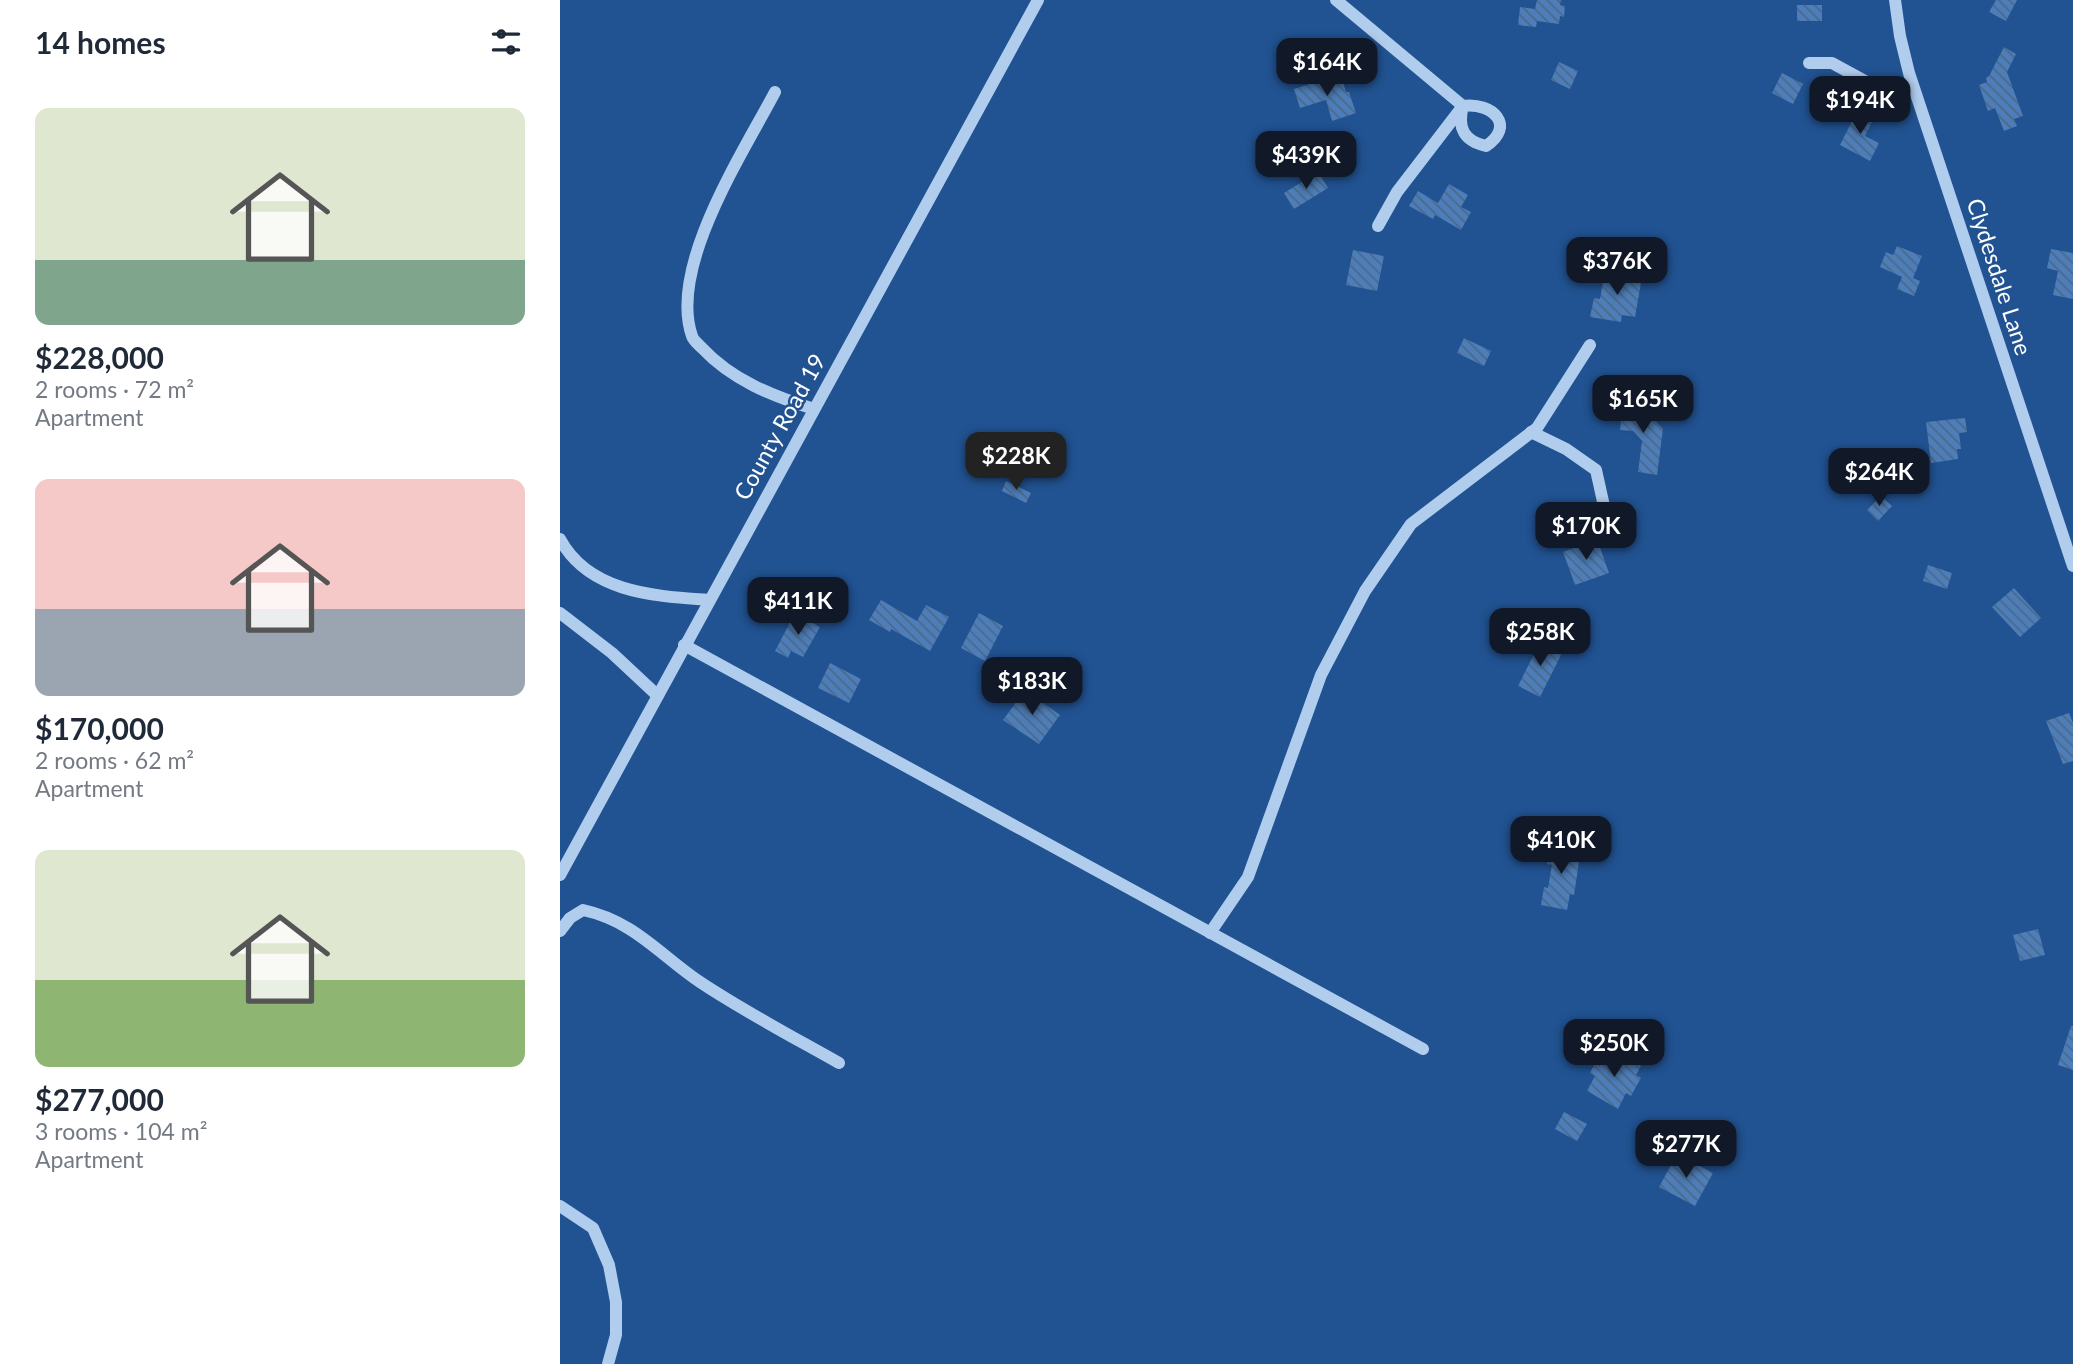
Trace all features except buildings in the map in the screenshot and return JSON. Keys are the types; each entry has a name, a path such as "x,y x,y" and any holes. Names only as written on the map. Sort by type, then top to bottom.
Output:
{"street":[{"name":"County Road 19","path":"560,875 1038,0"},
{"path":"1336,0 1463,106 1397,192 1378,226"},
{"name":"Clydesdale Lane","path":"1895,0 1900,36 1914,89 2073,566"},
{"path":"1809,63 1832,62 1887,93 1914,89"},
{"path":"775,92 703,231 687,296 688,306 692,338 719,366 781,399 814,409"},
{"path":"1210,933 1248,877 1321,675 1366,591 1411,524 1537,428 1590,345"},
{"path":"1531,432 1566,449 1596,470 1612,542"},
{"path":"560,539 564,551 582,568 618,587 673,597 709,600"},
{"path":"560,613 612,653 657,695"},
{"path":"684,645 1423,1049"},
{"path":"560,931 570,918 583,910 607,915 648,940 699,982 839,1063"},
{"path":"560,1206 593,1228 609,1265 615,1302 616,1335 608,1364"}]}
